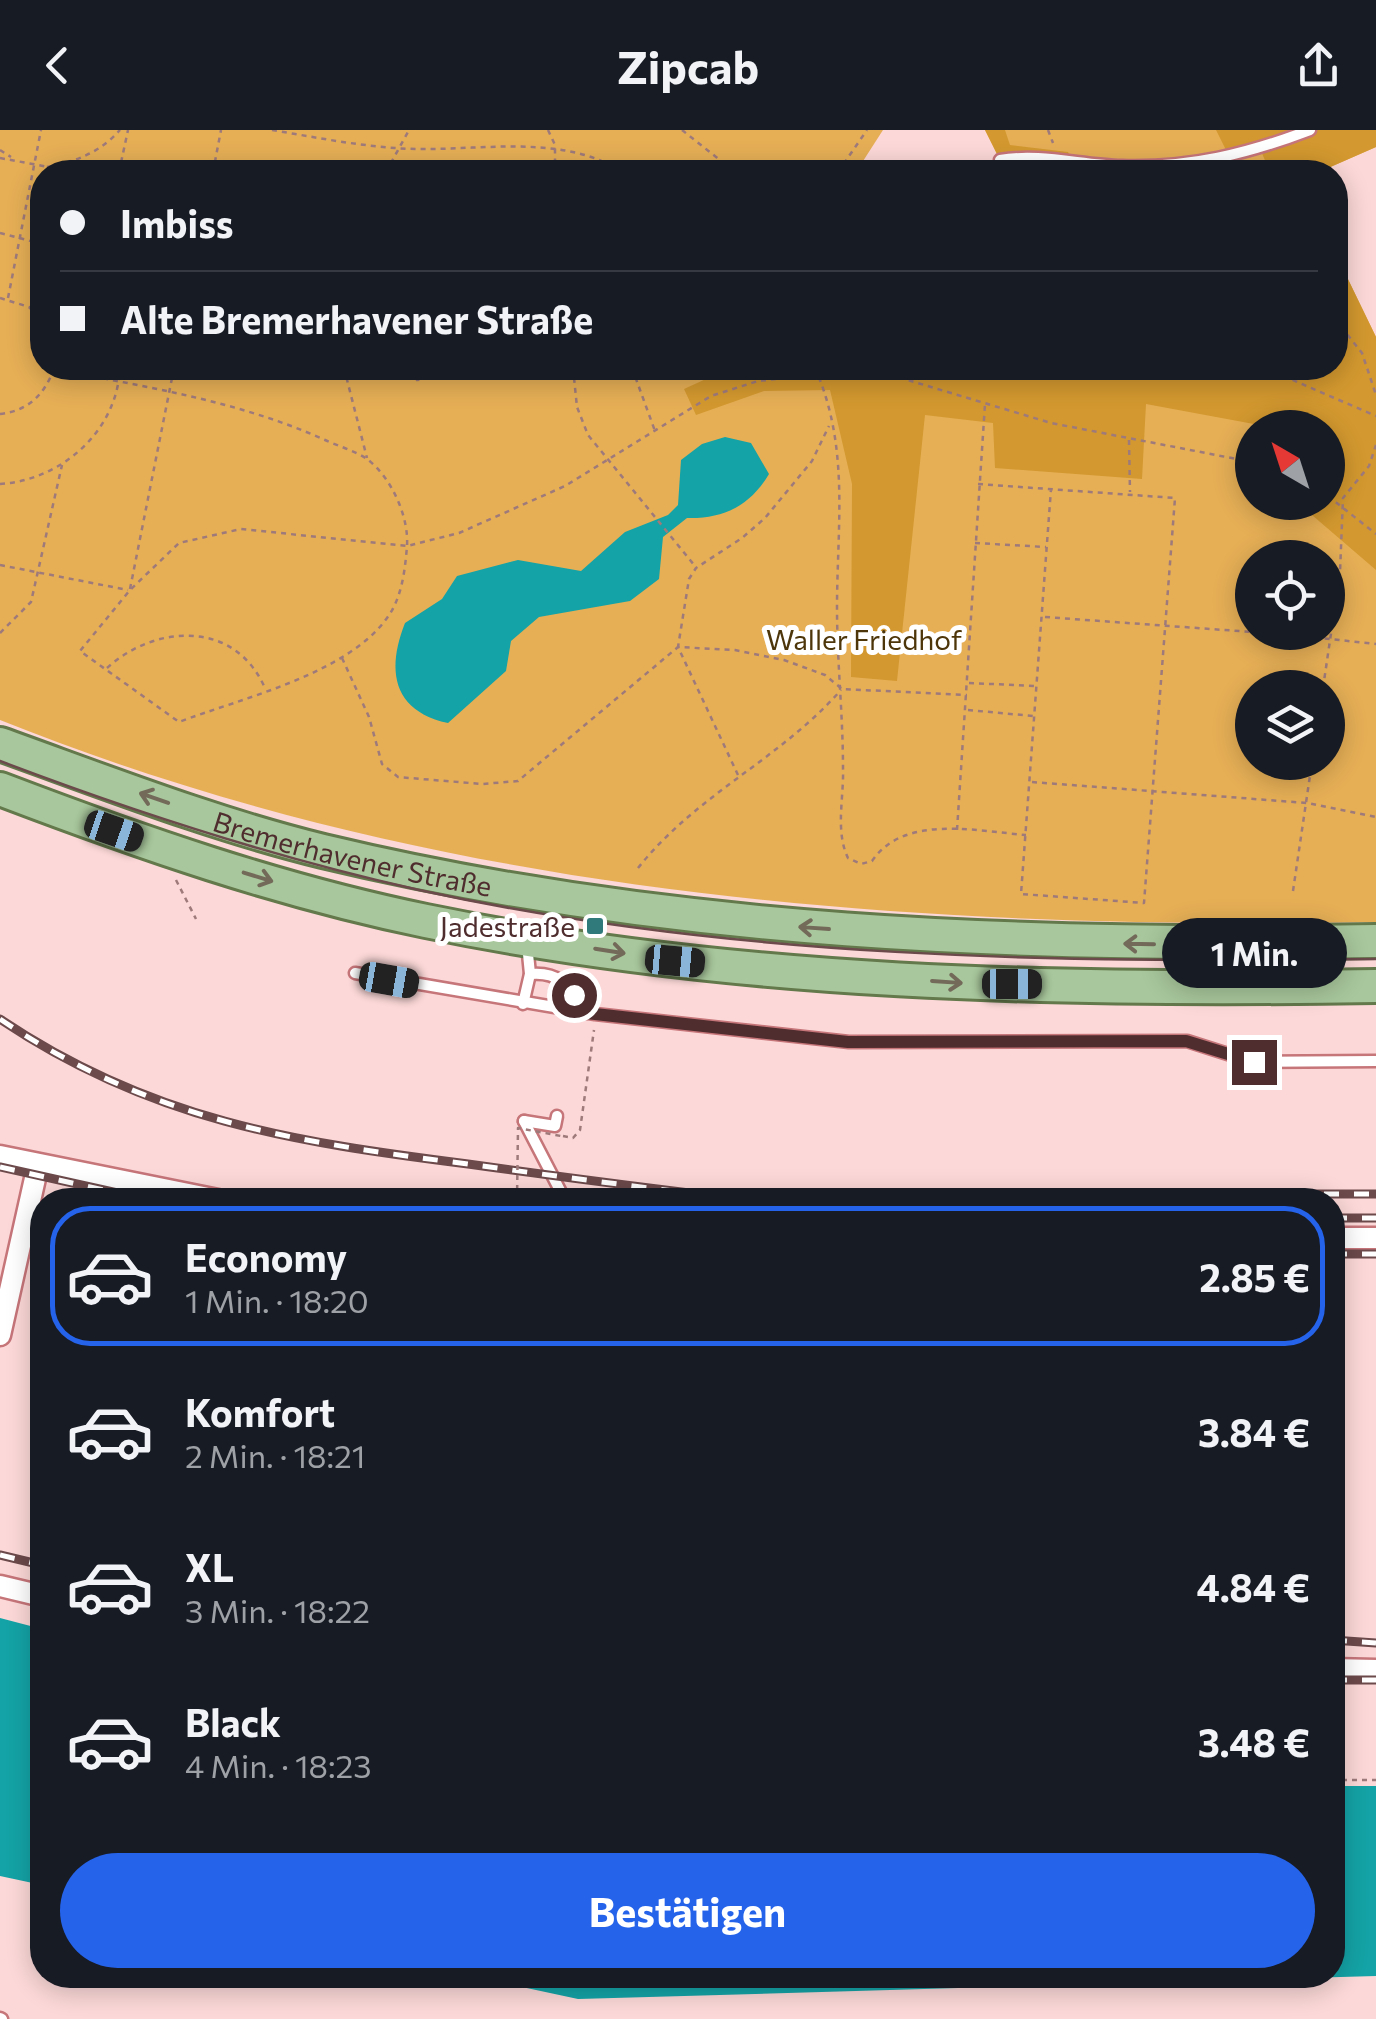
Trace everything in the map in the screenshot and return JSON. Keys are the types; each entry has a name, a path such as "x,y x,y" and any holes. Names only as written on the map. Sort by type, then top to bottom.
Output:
{"main road":[{"name":"Bremerhavener Straße","path":"0,744 305,846 461,881 617,906 966,940 1152,945 1376,941"},
{"name":"Bremerhavener Straße","path":"0,789 168,850 319,896 525,938 675,961 974,984 1376,986"}],"street":[{"path":"0,1156 154,1188"},
{"path":"33,1188 38,1166"},
{"path":"0,1335 30,1202"},
{"path":"1345,1238 1376,1238"},
{"path":"0,1586 30,1593"},
{"path":"1345,1669 1376,1670"}],"lane":[{"path":"1217,160 1310,130"},
{"path":"1000,160 1024,156 1063,160"},
{"path":"523,1004 530,974 530,952 525,938"},
{"path":"530,974 547,972 562,978 591,1013"},
{"path":"355,974 523,1004 848,1042 1186,1041 1254,1062 1376,1061"},
{"path":"557,1116 556,1126 524,1121 558,1188"}],"path":[{"path":"35,160 41,130"},
{"path":"79,160 108,144 120,130"},
{"path":"122,160 128,130"},
{"path":"215,160 221,130"},
{"path":"272,130 397,148 555,144 605,160"},
{"path":"392,160 409,130"},
{"path":"548,130 555,144 555,160"},
{"path":"683,130 720,160"},
{"path":"846,160 867,130"},
{"path":"0,150 16,161"},
{"path":"0,158 30,163"},
{"path":"8,298 30,184"},
{"path":"0,233 30,239"},
{"path":"0,298 30,308"},
{"path":"1348,335 1362,353 1376,396"},
{"path":"0,414 22,409 36,399 47,380"},
{"path":"110,380 252,411 367,459"},
{"path":"130,590 172,380"},
{"path":"347,380 367,459 400,506 407,546 400,595 388,617 342,658 179,722 80,651 130,590 179,543 210,533 285,531 407,546 482,524 612,460 711,396 763,380"},
{"path":"575,380 588,435 696,568"},
{"path":"636,380 656,433"},
{"path":"819,380 830,425 843,519 837,605 842,689 841,843 848,858 861,864 872,862 880,850 913,830 1026,834"},
{"path":"909,380 1051,423 1235,459"},
{"path":"1293,380 1376,416"},
{"path":"0,484 34,478 62,466 88,443 108,415 119,382"},
{"path":"957,830 986,402"},
{"path":"738,776 678,647 690,579 696,568 765,518 812,461 830,425"},
{"path":"1130,439 1130,494"},
{"path":"1345,496 1369,466 1376,445"},
{"path":"0,633 31,602 62,466"},
{"path":"978,484 1130,494 1175,498 1144,903 1021,894 1050,489"},
{"path":"1345,511 1376,534"},
{"path":"975,543 1048,548"},
{"path":"0,565 130,590"},
{"path":"1042,616 1235,631"},
{"path":"106,669 123,654 148,641 189,633 211,638 244,660 265,689"},
{"path":"1345,639 1376,644"},
{"path":"342,658 369,716 382,764 398,777 482,784 518,780 678,647 735,650 784,660 824,675 842,689 967,695"},
{"path":"968,683 1036,686"},
{"path":"638,868 694,808 794,736 842,689"},
{"path":"967,710 1033,716"},
{"path":"1294,891 1310,780"},
{"path":"1030,782 1307,803 1376,817"},
{"path":"174,878 196,919"},
{"path":"517,1188 518,1128 572,1138 580,1130 591,1013"},
{"path":"1345,1780 1376,1780"}],"green space":[{"name":"Waller Friedhof","path":"0,130 883,130 864,160 30,160 30,380 943,380 967,386 999,380 1348,380 1348,279 1376,337 1376,922 1025,919 850,908 677,890 504,863 334,827 166,780 0,720"},
{"path":"985,130 1376,130 1376,147 1346,160 1000,160"},
{"path":"985,130 1005,130 1010,145 1068,152 1072,160 1000,160"},
{"path":"1216,130 1376,130 1376,147 1346,160 1265,160 1258,144 1226,150"},
{"path":"1348,279 1376,337 1376,570 1318,520 1345,520 1345,410 1235,410 1235,421 1146,404 1142,479 995,468 993,423 925,415 897,681 851,677 852,484 830,390 764,391 696,415 684,389 704,380 1348,380"}],"water":[{"path":"725,437 751,443 769,474 753,495 734,508 712,516 687,518 663,537 659,579 630,601 539,617 511,641 506,671 448,723 415,709 405,699 396,673 396,657 405,623 442,599 457,576 518,560 581,571 625,532 668,515 678,505 681,460 702,444"},
{"path":"0,1618 30,1626 30,1882 0,1876"},
{"path":"1345,1786 1376,1786 1376,1976 1345,1977"},
{"path":"527,1988 960,1988 578,1999"}],"tram line":[{"path":"0,761 103,799 312,864 537,913 775,943 895,952 1136,960 1376,959"}],"railway":[{"path":"0,1019 112,1081 225,1121 404,1156 649,1188"},
{"path":"0,1167 95,1188"},
{"path":"1345,1194 1376,1194"},
{"path":"1345,1218 1376,1218"},
{"path":"1345,1254 1376,1254"},
{"path":"0,1555 30,1562"},
{"path":"1345,1641 1376,1643"},
{"path":"1345,1680 1376,1680"}],"place":[{"name":"Jadestraße","path":"595,926"}],"route":[{"path":"574,995 586,1013 772,1035 848,1042 1186,1041 1254,1062"}]}
